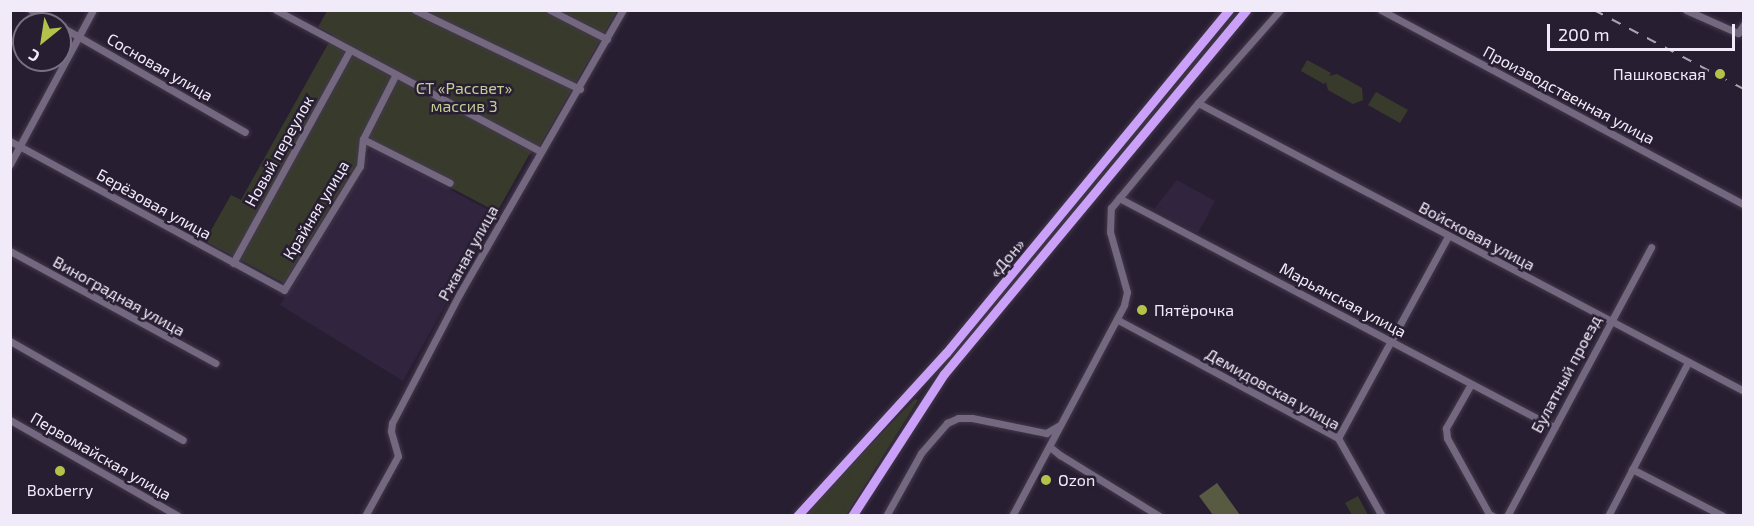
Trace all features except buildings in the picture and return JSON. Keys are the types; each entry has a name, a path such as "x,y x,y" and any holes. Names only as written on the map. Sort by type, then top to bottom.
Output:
{"highway":[{"name":"«Дон»","path":"797,516 946,353 1229,10"},
{"name":"«Дон»","path":"852,516 944,374 1246,10"}],"street":[{"path":"10,164 93,10"},
{"path":"276,10 349,52 540,152"},
{"path":"415,10 580,89"},
{"path":"550,10 607,39"},
{"name":"Ржаная улица","path":"365,516 398,456 391,431 392,423 540,152 580,89 623,10"},
{"path":"1012,516 1118,320 1127,292 1109,221 1111,208 1198,103 1280,10"},
{"name":"Производственная улица","path":"1381,10 1521,83 1743,205"},
{"path":"1686,10 1741,35 1743,24"},
{"name":"Сосновая улица","path":"72,32 246,132"},
{"name":"Новый переулок","path":"233,263 349,52"},
{"name":"Крайняя улица","path":"284,290 360,166 363,139 395,76"},
{"name":"Войсковая улица","path":"1198,103 1743,391"},
{"path":"363,139 450,183"},
{"name":"Берёзовая улица","path":"10,141 284,290"},
{"name":"Марьянская улица","path":"1119,198 1554,427"},
{"path":"1338,438 1448,236"},
{"name":"Булатный проезд","path":"1507,516 1652,246"},
{"name":"Виноградная улица","path":"10,251 215,363"},
{"name":"Демидовская улица","path":"1118,320 1338,438 1383,516"},
{"path":"10,341 183,440"},
{"path":"1608,516 1688,362"},
{"path":"1472,384 1446,428 1447,438 1489,514 1493,516"},
{"path":"886,516 921,453 947,423 958,418 972,418 1046,433 1060,424"},
{"name":"Первомайская улица","path":"10,420 178,516"},
{"path":"1050,447 1159,516"},
{"path":"1632,469 1723,516"}],"shaded area":[{"path":"372,148 496,214 403,381 280,305"},
{"path":"1177,180 1215,201 1198,233 1154,209"},
{"path":"1217,483 1240,515 1213,515 1199,496"}],"green space":[{"name":"СТ «Рассвет» массив 3","path":"327,11 617,11 540,145 529,155 497,212 370,145 284,283 205,241 231,195 241,200 333,35 318,27"},
{"path":"1307,60 1331,73 1329,76 1337,74 1362,88 1363,100 1353,104 1328,90 1326,82 1324,84 1301,71"},
{"path":"1376,92 1408,110 1400,123 1368,105"},
{"path":"915,399 918,400 846,515 801,516"},
{"path":"1358,496 1368,515 1352,515 1345,503"}],"railway":[{"path":"1594,10 1744,89"}],"place":[{"name":"Пашковская","path":"1720,74"},
{"name":"Пятёрочка","path":"1142,310"},
{"name":"Boxberry","path":"60,471"},
{"name":"Ozon","path":"1046,480"}]}
